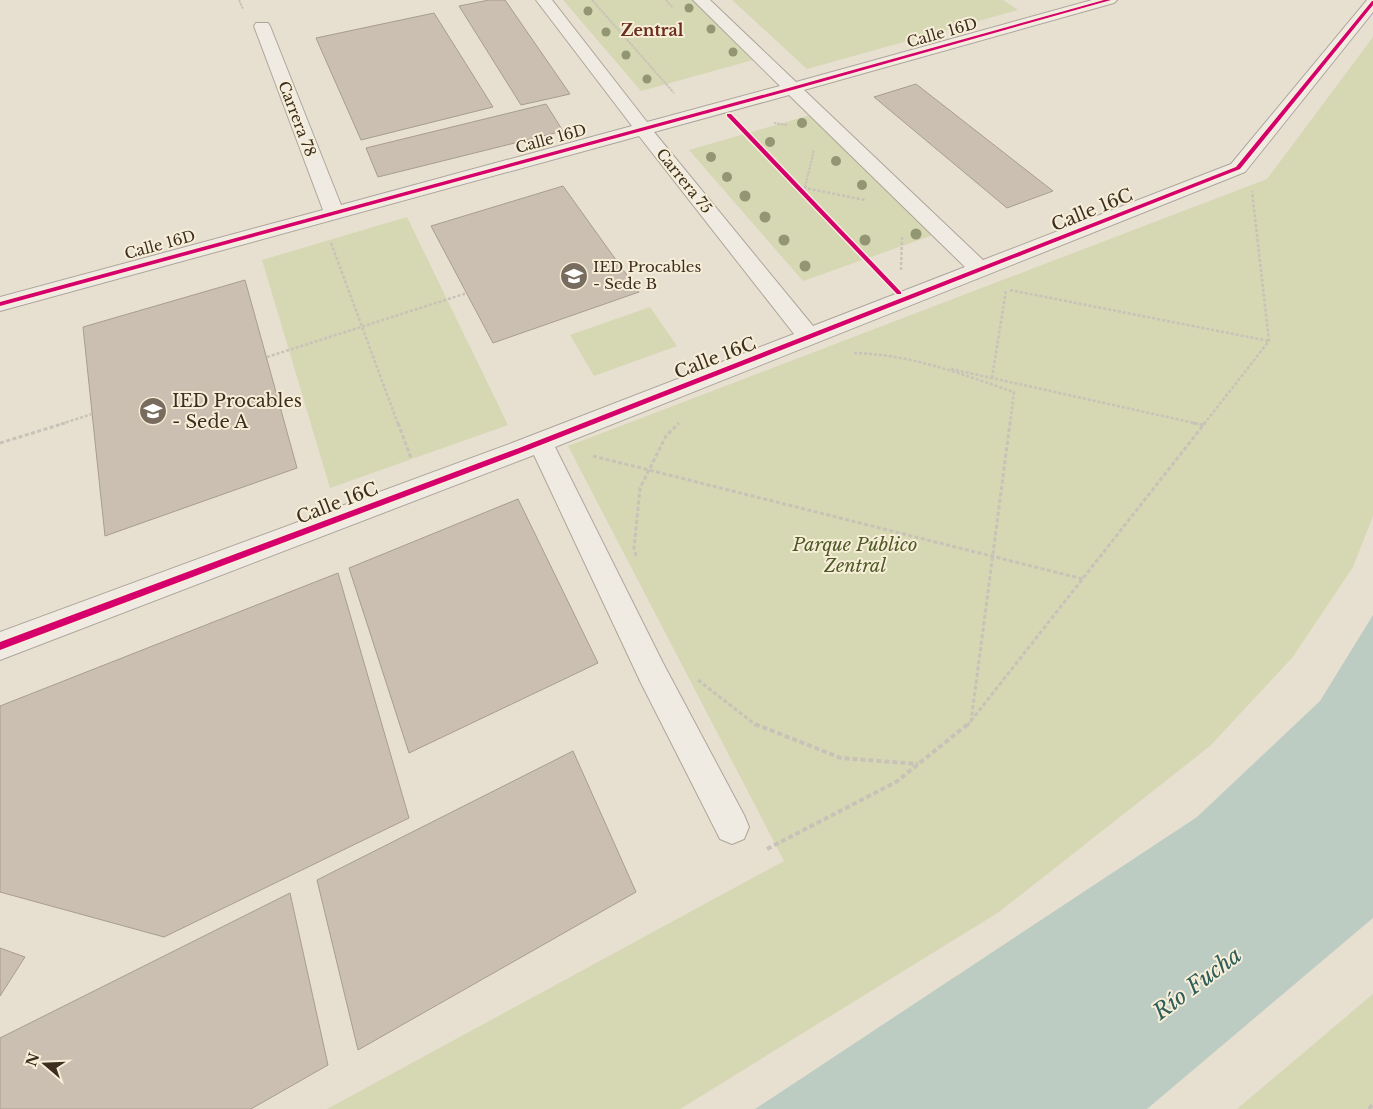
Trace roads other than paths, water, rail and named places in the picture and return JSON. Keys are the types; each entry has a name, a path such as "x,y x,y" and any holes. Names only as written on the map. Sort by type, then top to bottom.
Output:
{"street":[{"name":"Carrera 75","path":"544,0 642,129 809,337"},
{"path":"701,0 980,270"},
{"name":"Calle 16D","path":"0,304 794,88 1109,0"},
{"name":"Calle 16C","path":"0,646 540,442 1238,168 1373,2"},
{"path":"1036,4 1054,16"},
{"name":"Carrera 78","path":"262,26 334,212"},
{"path":"540,442 652,672 732,827"}],"water":[{"name":"Río Fucha","path":"1373,615 1373,918 1147,1109 755,1109 1197,817 1320,701"}],"place":[{"name":"IED Procables - Sede B","path":"574,276"},
{"name":"IED Procables - Sede A","path":"153,411"}],"district":[{"name":"Zentral","path":"652,30"}],"park label":[{"name":"Parque Público Zentral","path":"855,555"}]}
